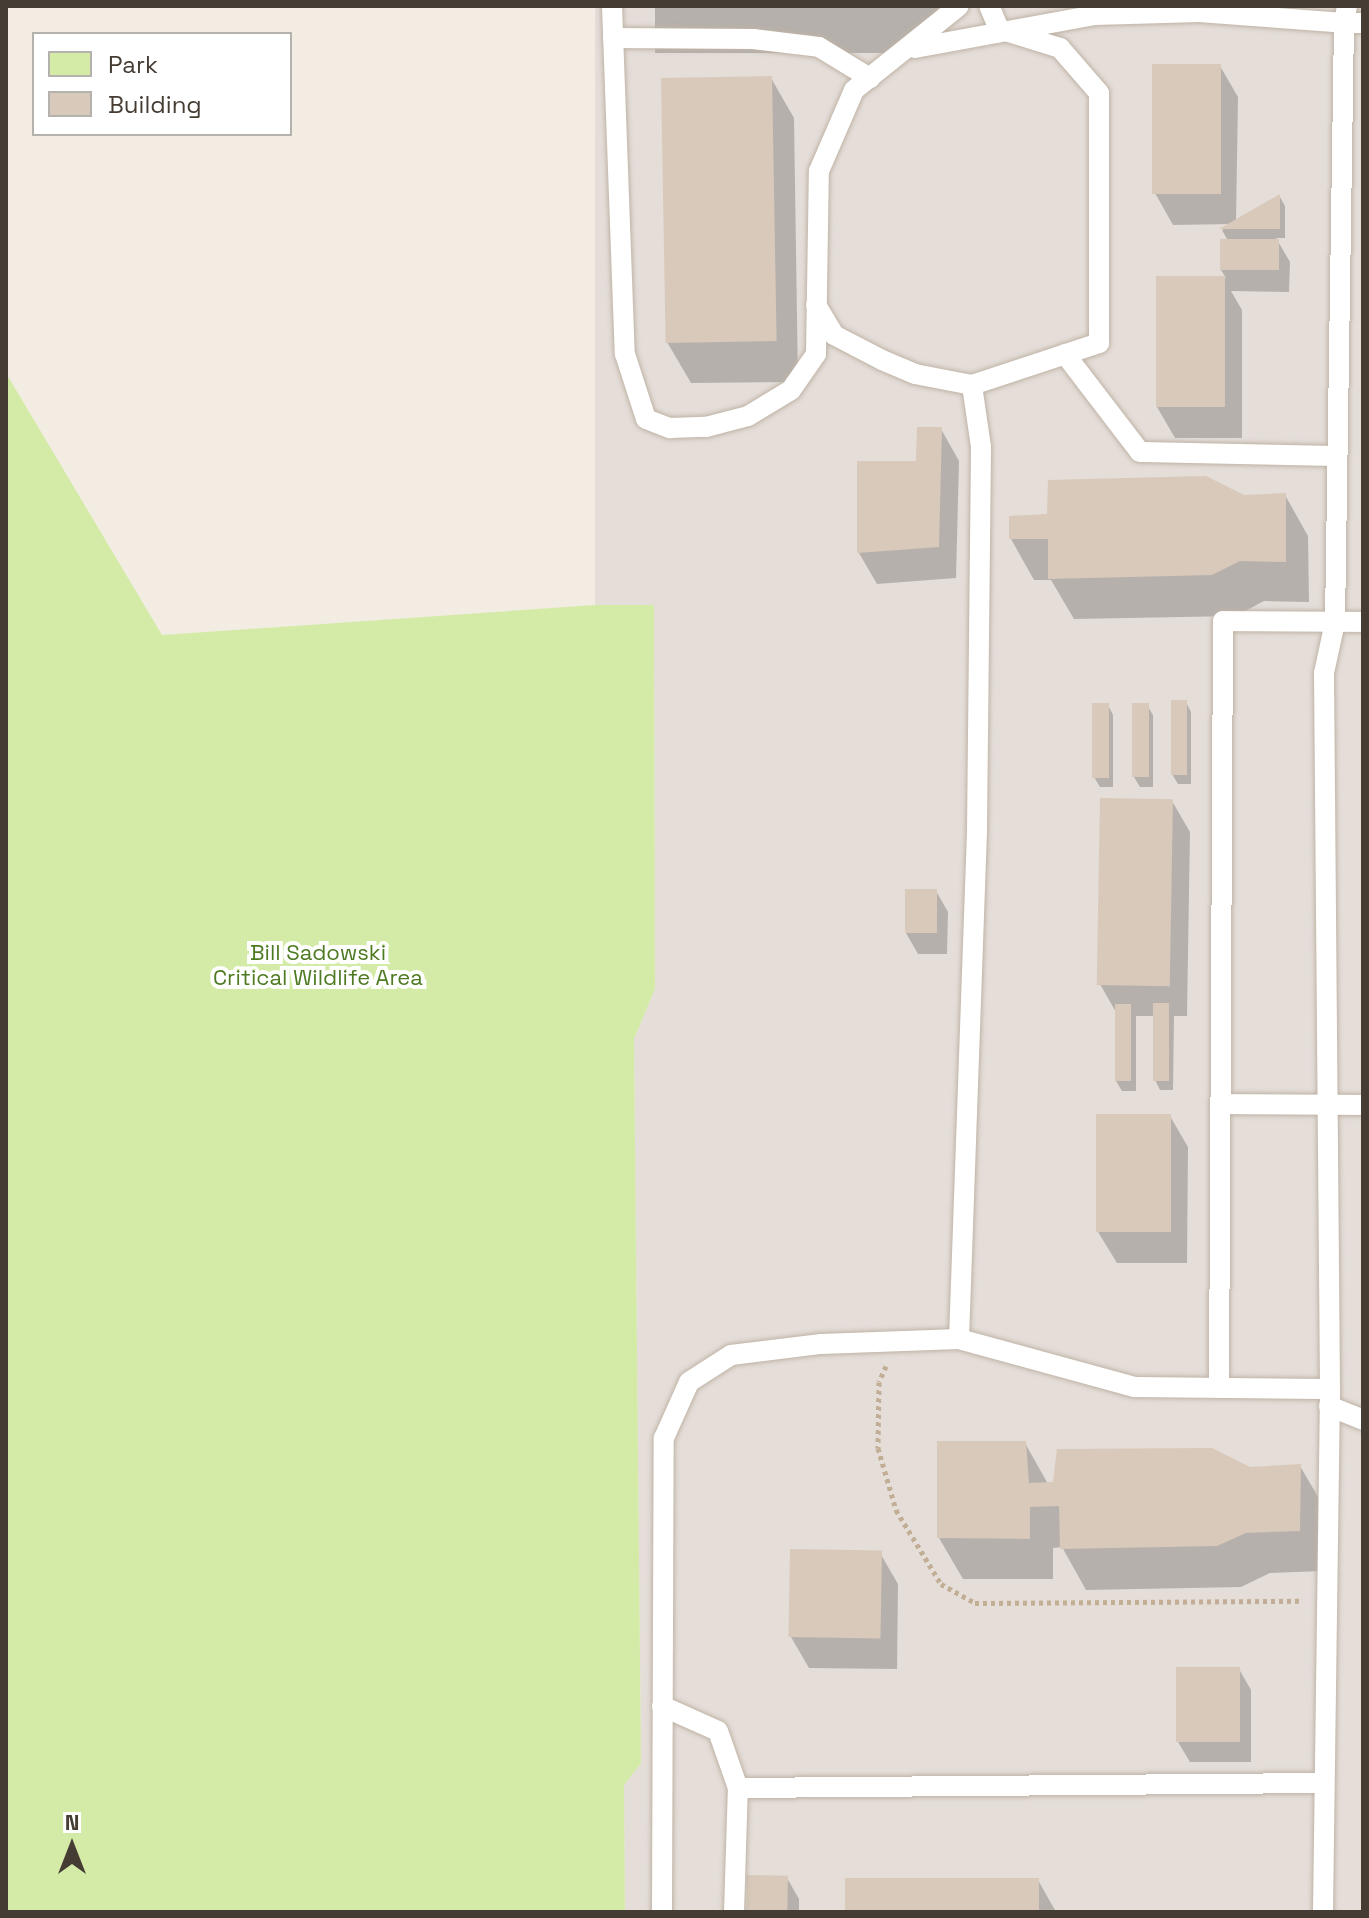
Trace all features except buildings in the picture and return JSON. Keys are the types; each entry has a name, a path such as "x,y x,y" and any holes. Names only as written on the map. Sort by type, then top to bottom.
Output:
{"lane":[{"path":"612,6 625,354 646,419 670,428 706,427 748,416 791,390 816,354 819,171 854,90 959,6"},
{"path":"816,305 834,335 882,360 915,374 972,385 1099,343 1099,93 1060,48 999,29 989,6"},
{"path":"907,50 999,29 1095,15 1199,12 1351,17 1335,622 1324,673 1330,1398 1321,1783 1323,1912"},
{"path":"613,38 753,39 819,47 870,78"},
{"path":"1065,354 1140,452 1337,456"},
{"path":"959,1339 977,830 981,447 972,385"},
{"path":"1219,1388 1223,621 1363,622"},
{"path":"1220,1104 1363,1105"},
{"path":"662,1912 664,1438 689,1382 731,1355 896,1341 959,1339 1134,1387 1219,1388 1330,1398 1363,1420"},
{"path":"662,1706 718,1731 738,1788 734,1912"},
{"path":"738,1788 1321,1783"}],"path":[{"path":"896,1341 879,1382 878,1448 896,1510 941,1584 975,1603 1325,1600"}],"shaded area":[{"path":"595,6 1363,6 1363,1912 625,1912 624,1785 641,1763 634,1039 655,989 654,606 595,605"}],"green space":[{"name":"Bill Sadowski Critical Wildlife Area","path":"6,373 162,635 595,605 654,605 655,989 634,1039 641,1763 624,1785 625,1912 6,1912"}]}
